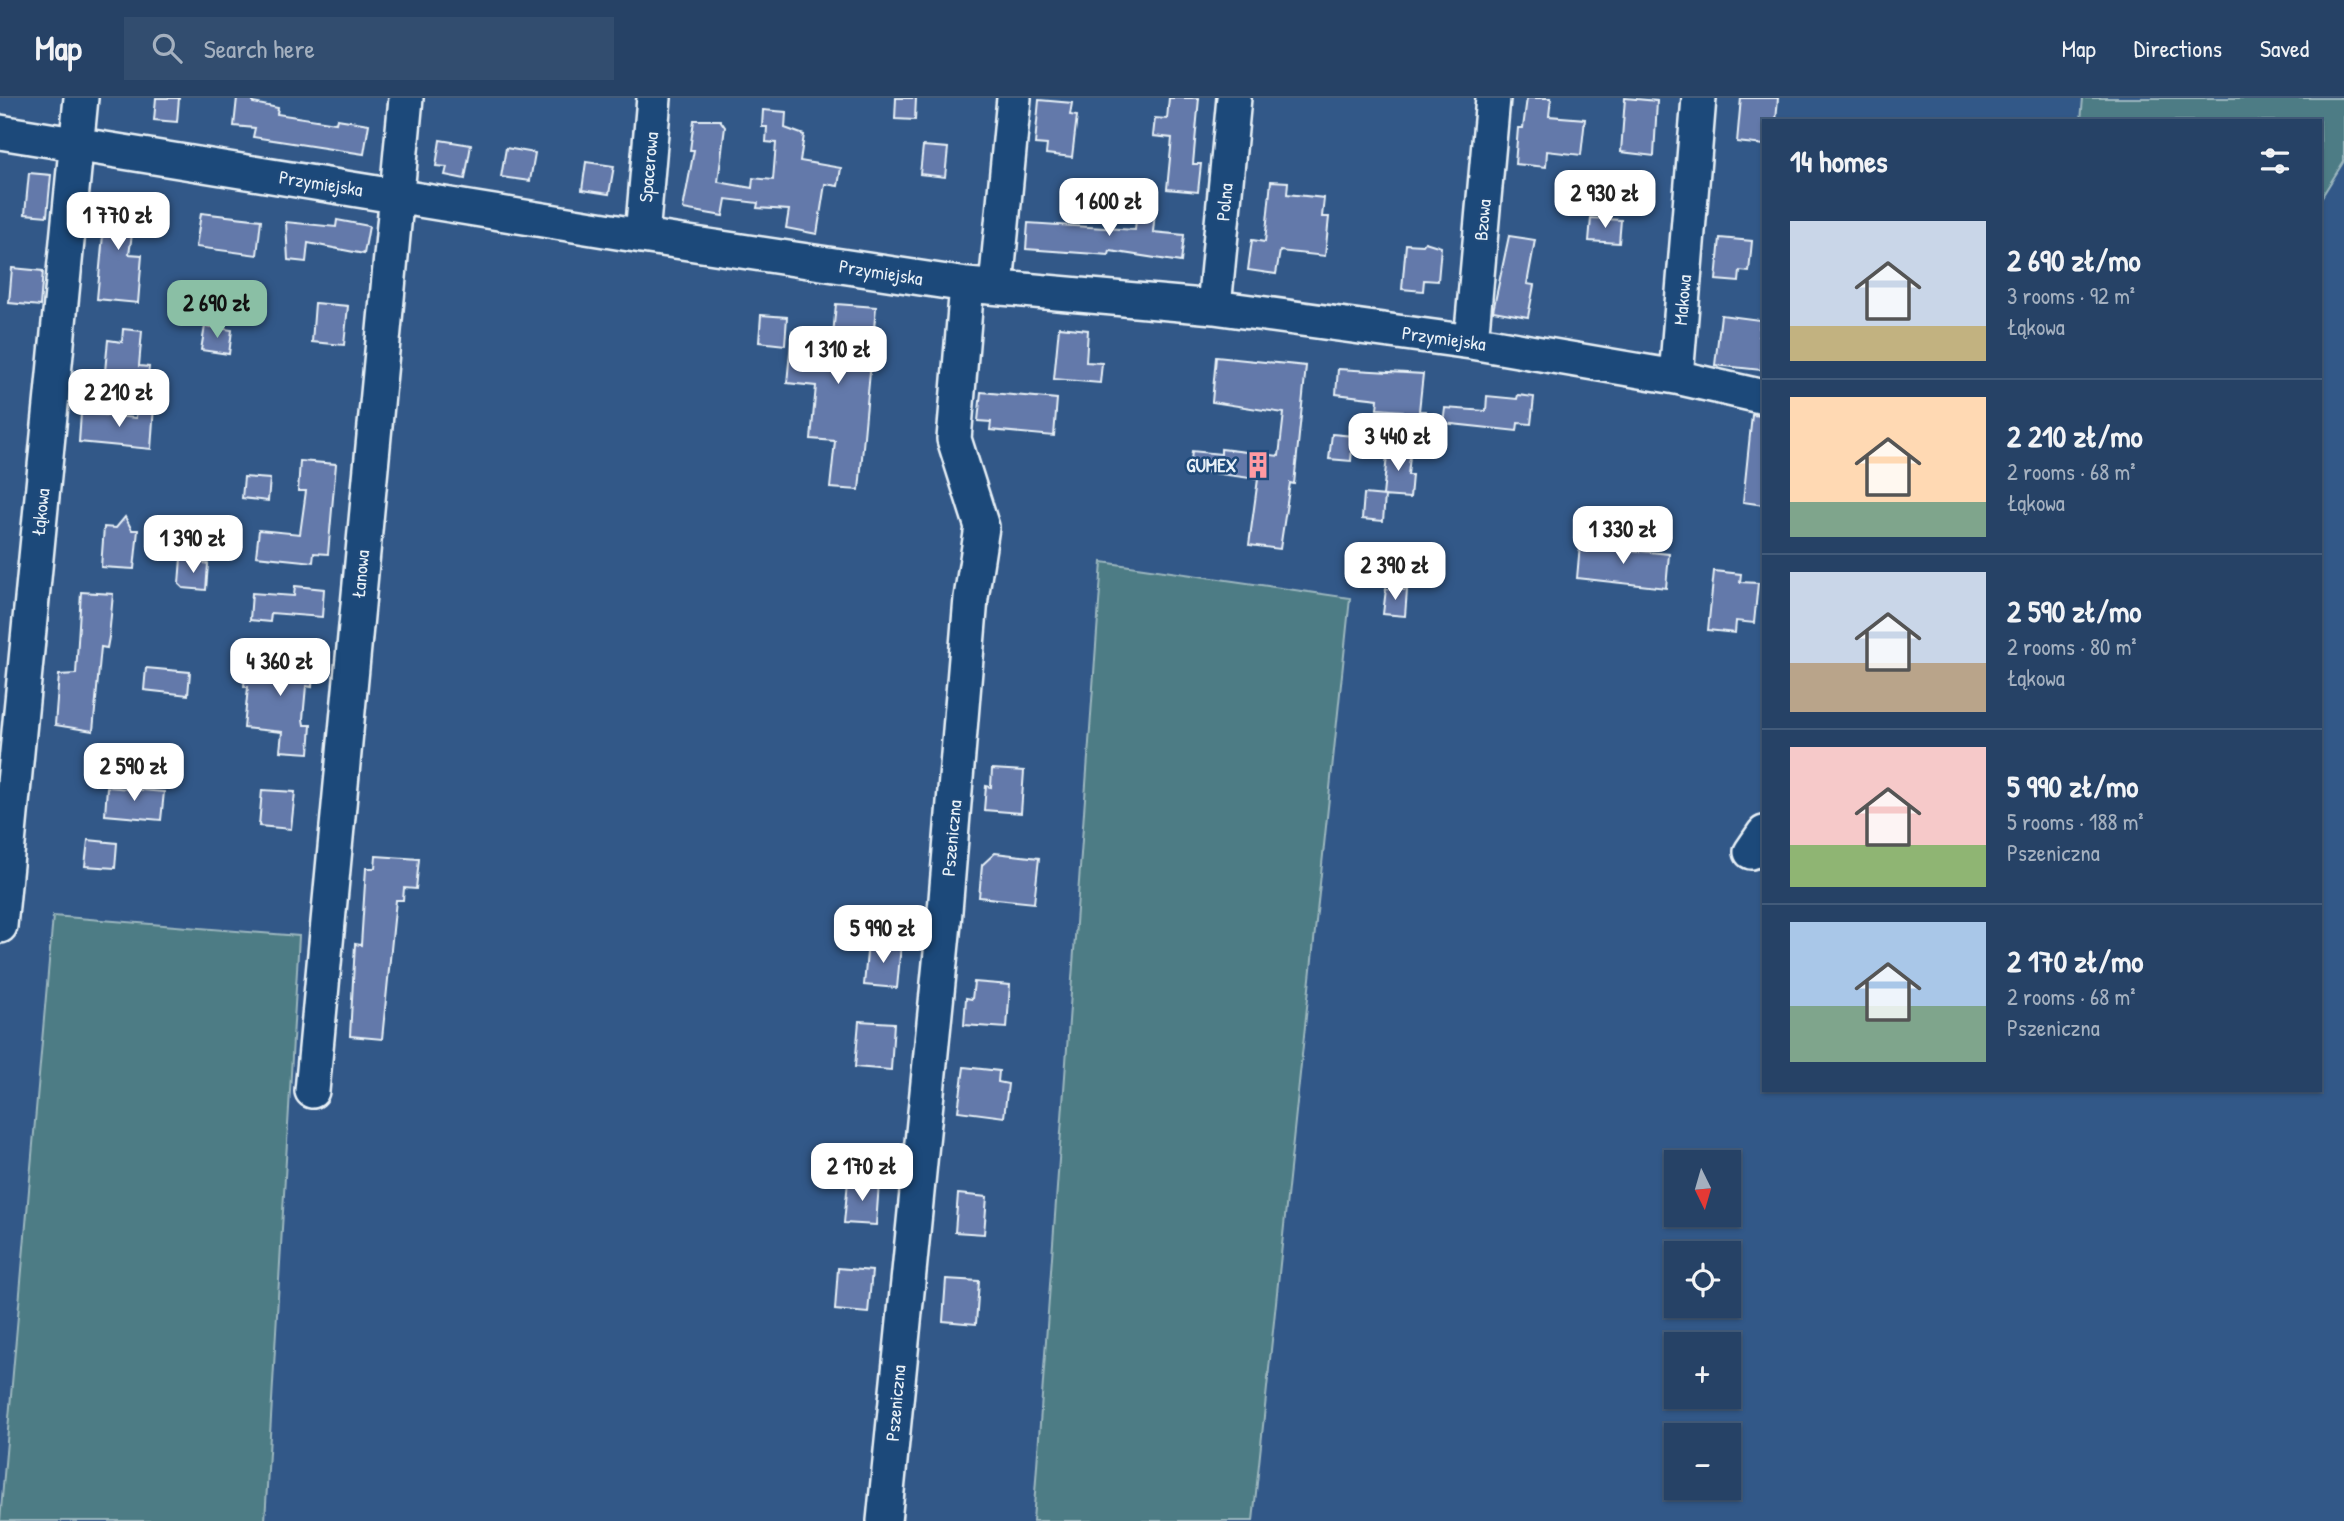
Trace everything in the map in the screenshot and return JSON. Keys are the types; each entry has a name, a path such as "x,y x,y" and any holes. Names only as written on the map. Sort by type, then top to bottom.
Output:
{"street":[{"name":"Łąkowa","path":"0,926 81,98"},
{"name":"Łanowa","path":"312,1091 406,98"},
{"name":"Spacerowa","path":"642,236 654,98"},
{"name":"Pszeniczna","path":"884,1521 944,923 971,598 982,527 954,439 1014,98"},
{"name":"Polna","path":"1214,307 1234,98"},
{"name":"Bzowa","path":"1471,342 1493,98"},
{"name":"Makowa","path":"1676,377 1699,98"},
{"name":"Przymiejska","path":"0,132 642,236 981,286 1214,307 1471,342 1676,377 1762,397"}],"green space":[{"path":"2083,98 2344,98 2344,161 2322,196 2322,119 2081,119"},
{"path":"1102,562 1350,598 1253,1521 1033,1521"},
{"path":"53,916 299,936 265,1521 0,1521"}],"building":[{"path":"156,98 179,98 177,122 154,120"},
{"path":"237,98 253,98 253,103 278,108 277,114 336,123 337,119 369,124 364,154 253,137 255,128 234,126"},
{"path":"896,98 916,98 915,120 895,119"},
{"path":"1169,98 1199,98 1193,164 1201,164 1198,192 1167,189 1172,138 1153,136 1155,118 1167,119"},
{"path":"1527,98 1551,98 1549,116 1585,119 1581,155 1547,151 1546,167 1515,164 1518,128 1523,128"},
{"path":"1625,98 1657,101 1654,156 1621,152"},
{"path":"1741,98 1778,98 1776,119 1762,119 1762,145 1737,142"},
{"path":"1039,100 1072,103 1070,115 1077,116 1072,157 1046,154 1047,145 1035,144"},
{"path":"763,110 786,112 785,128 804,135 800,161 841,168 838,186 825,184 817,234 786,228 789,210 757,208 758,203 726,199 723,216 683,209 694,150 690,150 694,120 720,120 725,127 718,182 752,188 753,178 773,180 776,143 766,142 767,127 762,127"},
{"path":"440,140 471,145 465,179 445,175 447,167 436,166"},
{"path":"923,146 948,148 945,177 920,174"},
{"path":"506,148 535,153 530,181 501,177"},
{"path":"586,162 614,166 609,194 582,190"},
{"path":"29,173 51,175 47,216 25,214"},
{"path":"1271,181 1288,182 1287,194 1324,198 1322,217 1329,217 1325,256 1280,251 1276,274 1248,270 1252,240 1265,242"},
{"path":"102,196 137,202 129,254 142,255 138,303 97,299 103,235 100,234 102,225 98,225"},
{"path":"1138,199 1156,201 1153,232 1184,235 1181,262 1110,251 1109,255 1026,249 1028,223 1135,230"},
{"path":"201,213 261,220 257,255 196,247"},
{"path":"1591,218 1621,220 1619,243 1589,241"},
{"path":"337,220 369,226 364,254 308,243 306,262 288,260 286,222 336,227"},
{"path":"1509,236 1535,240 1527,284 1534,285 1528,317 1493,311"},
{"path":"1720,238 1752,241 1749,272 1740,271 1739,282 1716,280"},
{"path":"1425,242 1441,247 1438,281 1424,280 1423,291 1402,289 1406,244 1423,245"},
{"path":"12,268 43,271 40,306 9,303"},
{"path":"315,303 348,306 344,345 312,342"},
{"path":"836,304 876,307 859,490 830,488 835,441 811,439 816,386 787,383 792,331 833,335"},
{"path":"761,315 787,317 785,345 759,342"},
{"path":"1721,315 1760,320 1761,370 1715,365"},
{"path":"205,326 232,330 229,354 201,350"},
{"path":"1059,327 1088,330 1086,362 1102,363 1100,383 1054,379"},
{"path":"123,329 142,331 139,366 149,367 147,386 104,382 108,340 122,342"},
{"path":"1216,357 1306,366 1294,484 1290,483 1280,549 1249,545 1258,479 1190,470 1192,451 1221,454 1221,449 1279,456 1284,413 1212,402"},
{"path":"1338,369 1423,374 1419,411 1426,411 1424,428 1401,427 1403,411 1377,409 1378,399 1336,394"},
{"path":"981,392 1057,399 1054,436 990,430 991,422 978,421"},
{"path":"1518,395 1534,397 1531,424 1518,423 1517,431 1443,423 1445,408 1486,411 1487,396 1517,399"},
{"path":"137,405 154,406 151,449 79,442 81,413 136,418"},
{"path":"1752,415 1762,416 1762,505 1743,502"},
{"path":"1332,434 1353,436 1351,461 1329,459"},
{"path":"1388,445 1411,447 1408,475 1412,475 1410,498 1383,496"},
{"path":"300,461 336,464 328,554 314,553 313,562 256,556 259,530 300,534 306,491 298,491"},
{"path":"244,477 270,479 268,501 242,498"},
{"path":"1364,494 1385,496 1383,521 1362,519"},
{"path":"125,517 132,530 138,530 134,569 101,567 104,527 116,528"},
{"path":"1580,545 1669,554 1666,588 1577,578"},
{"path":"181,558 208,564 206,590 183,588 179,584"},
{"path":"1714,571 1741,574 1740,582 1758,583 1754,623 1736,621 1735,633 1708,630"},
{"path":"295,586 324,589 322,617 271,613 270,622 250,620 252,593 294,596"},
{"path":"1386,589 1407,590 1405,616 1383,614"},
{"path":"81,592 113,594 107,648 101,647 93,731 55,725 59,675 76,674"},
{"path":"282,651 314,656 312,687 306,686 303,719 304,725 311,725 309,753 280,751 282,732 244,728 248,687 244,687 246,659 281,661"},
{"path":"146,668 190,672 188,695 144,690"},
{"path":"992,769 1024,771 1021,813 984,810 986,786 991,787"},
{"path":"107,787 164,792 161,820 105,815"},
{"path":"262,790 295,792 291,829 259,826"},
{"path":"88,840 117,843 115,868 85,866"},
{"path":"995,853 1039,858 1034,903 979,897 982,865"},
{"path":"376,856 419,859 416,889 404,888 403,900 396,900 382,1039 350,1036 355,944 361,945 366,868 375,868"},
{"path":"868,942 901,945 897,988 864,985"},
{"path":"974,982 1010,985 1007,1028 964,1025 966,998 972,999"},
{"path":"859,1021 894,1023 891,1070 855,1067"},
{"path":"964,1067 999,1071 998,1082 1008,1084 1004,1117 958,1111"},
{"path":"848,1181 879,1183 876,1225 844,1223"},
{"path":"958,1194 987,1197 984,1234 955,1232"},
{"path":"838,1268 872,1271 868,1313 835,1310"},
{"path":"946,1279 979,1281 976,1324 943,1321"}],"place":[{"name":"GUMEX","path":"1258,465"}]}
